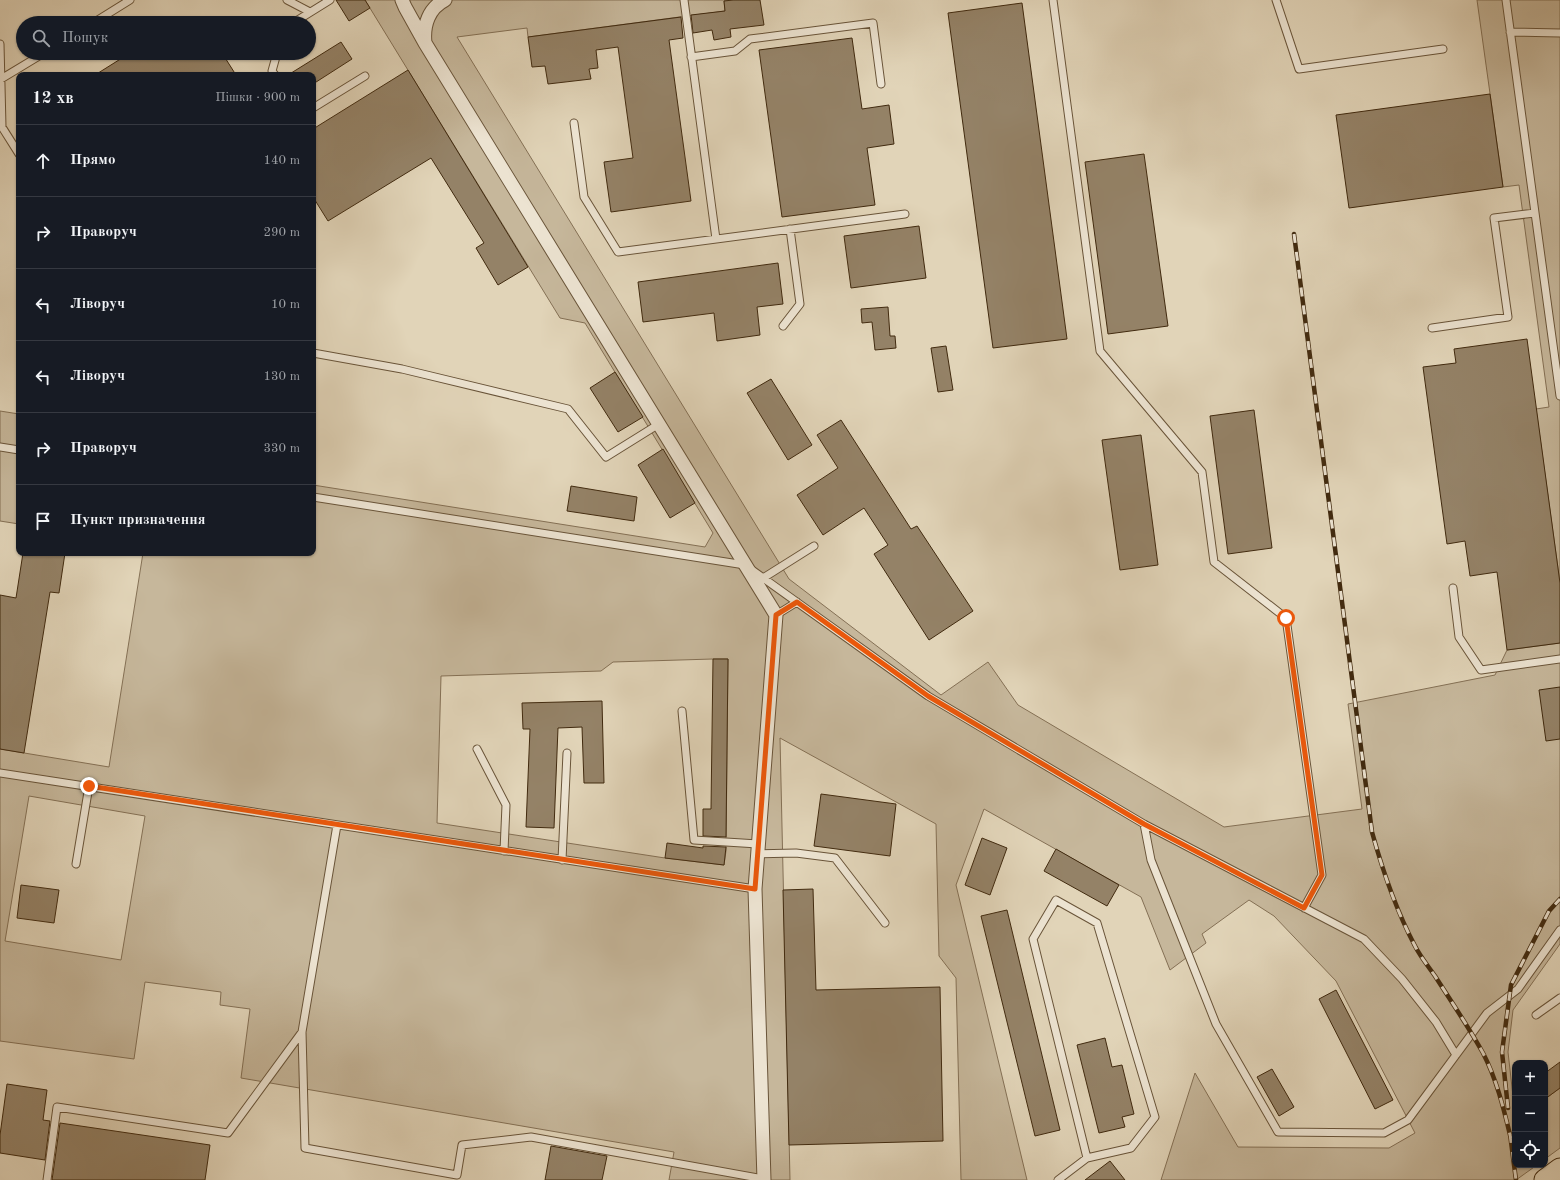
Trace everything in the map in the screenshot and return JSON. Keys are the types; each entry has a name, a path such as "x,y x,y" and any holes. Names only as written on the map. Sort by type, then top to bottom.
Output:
{"main road":[{"path":"1545,1180 1560,1169"}],"street":[{"path":"402,0 404,8 425,43 745,565 759,580 776,615 755,889 764,1179"},
{"path":"425,43 424,33 430,15 435,7 446,0"}],"lane":[{"path":"104,16 130,0"},
{"path":"287,0 310,12"},
{"path":"304,16 330,0"},
{"path":"684,0 716,239"},
{"path":"1053,0 1100,350 1202,472 1214,562 1286,618 1322,875 1304,908"},
{"path":"1276,0 1299,69 1443,49"},
{"path":"1506,0 1560,396"},
{"path":"691,57 735,51 750,39 873,23 881,84"},
{"path":"1510,32 1560,33"},
{"path":"0,44 2,127 16,149"},
{"path":"1,79 32,60"},
{"path":"272,72 275,60"},
{"path":"316,106 365,76"},
{"path":"574,122 584,197 618,252 905,214"},
{"path":"1432,328 1508,317 1494,218 1535,213"},
{"path":"783,326 800,304 790,229"},
{"path":"316,354 402,369 568,409 606,457 659,424"},
{"path":"0,447 16,450"},
{"path":"316,497 745,565"},
{"path":"814,546 759,580 797,602 928,696 1144,824 1364,939 1402,979 1436,1022 1456,1055"},
{"path":"1453,588 1459,636 1481,670 1560,658"},
{"path":"776,615 797,602"},
{"path":"682,711 694,840 835,858 885,923"},
{"path":"477,749 506,805 504,850"},
{"path":"562,860 567,753"},
{"path":"0,773 755,889"},
{"path":"76,864 89,786"},
{"path":"1144,824 1153,865 1216,1024 1278,1132 1384,1133 1408,1120 1487,1013 1518,989 1560,930"},
{"path":"337,825 302,1032 305,1148 457,1175 462,1145 531,1137 764,1179"},
{"path":"1058,1180 1087,1158 1131,1148 1155,1117 1097,923 1056,900 1034,939 1087,1158"},
{"path":"1536,1015 1560,998"},
{"path":"47,1180 58,1107 228,1133 302,1032"}],"shaded area":[{"path":"365,0 733,0 724,1 725,11 528,37 527,28 457,37 789,579 941,695 988,662 1018,705 1224,827 1362,809 1348,704 1495,675 1507,650 1560,643 1560,944 1513,1010 1508,1052 1512,1087 1512,1168 1533,1168 1516,1180 1161,1180 1195,1073 1238,1147 1389,1148 1415,1133 1336,981 1274,916 1249,900 1202,934 1206,943 1170,970 1141,897 984,809 956,885 1027,1180 961,1180 956,978 939,956 936,824 780,738 790,1180 669,1180 674,1152 241,1078 250,1009 220,1005 221,992 145,982 134,1059 0,1041 0,749 109,767 143,556 316,556 316,485 705,547 713,533 585,323 560,318","holes":["728,659 726,851 724,865 665,858 437,823 441,676 601,671 613,662","29,796 145,816 121,960 5,941"]},
{"path":"1477,0 1560,0 1560,583 1536,409 1549,407 1519,185 1503,187"},
{"path":"0,411 16,414 16,524 0,521"},
{"path":"1560,1088 1560,1148 1548,1157 1548,1132 1548,1097"}],"building":[{"path":"336,0 365,0 370,8 349,21"},
{"path":"760,0 764,25 730,29 731,37 714,40 712,30 693,33 691,15 725,11 724,1"},
{"path":"1022,3 1067,339 993,348 948,13"},
{"path":"681,17 683,38 669,40 691,201 611,212 604,162 633,158 618,47 596,50 598,68 589,69 591,79 548,84 545,66 532,67 528,37"},
{"path":"852,38 862,109 889,105 894,144 867,148 875,205 782,217 759,50"},
{"path":"341,42 352,59 316,82 316,72 293,72 312,60 316,60 316,58"},
{"path":"119,60 226,60 234,72 100,72"},
{"path":"408,70 528,267 498,285 476,248 484,243 431,158 328,221 316,202 316,127"},
{"path":"1490,94 1503,187 1349,208 1336,115"},
{"path":"1144,154 1168,326 1108,334 1085,162"},
{"path":"919,226 926,278 851,288 844,236"},
{"path":"778,263 783,304 757,307 760,335 717,341 714,313 643,322 638,282"},
{"path":"888,307 890,336 895,336 896,348 875,350 872,322 862,323 861,309"},
{"path":"1527,339 1560,583 1560,643 1507,650 1497,572 1470,576 1465,541 1447,544 1423,367 1456,363 1454,349"},
{"path":"946,346 953,390 938,392 931,348"},
{"path":"615,372 643,417 618,432 590,388"},
{"path":"771,379 812,445 788,460 747,393"},
{"path":"1254,410 1272,548 1228,554 1210,416"},
{"path":"841,420 911,529 917,526 973,611 929,640 874,554 888,545 864,508 823,535 797,495 838,468 817,435"},
{"path":"1141,435 1158,565 1120,570 1102,440"},
{"path":"663,449 695,503 670,518 638,465"},
{"path":"571,486 637,497 634,521 567,511"},
{"path":"23,556 65,556 59,593 50,592 24,753 0,749 0,595 16,598"},
{"path":"713,659 728,659 726,837 703,836 703,809 711,809"},
{"path":"1560,687 1560,739 1546,741 1539,690"},
{"path":"602,701 604,783 584,783 582,727 558,728 554,828 526,827 530,729 523,729 522,703"},
{"path":"821,794 896,804 890,856 814,846"},
{"path":"982,838 1007,848 990,895 965,885"},
{"path":"667,843 703,848 703,846 726,847 724,865 665,858"},
{"path":"1056,849 1119,885 1107,906 1044,871"},
{"path":"21,885 59,890 54,923 17,918"},
{"path":"813,889 816,990 940,987 943,1141 789,1145 783,890"},
{"path":"1007,910 1060,1130 1035,1136 981,916"},
{"path":"1336,990 1393,1100 1375,1109 1319,999"},
{"path":"1105,1038 1112,1067 1122,1065 1134,1114 1122,1117 1125,1127 1099,1133 1077,1045"},
{"path":"1560,1062 1560,1088 1548,1097 1548,1096 1548,1071"},
{"path":"1272,1069 1294,1107 1279,1116 1257,1077"},
{"path":"7,1084 47,1090 43,1120 50,1121 45,1160 0,1153 0,1135"},
{"path":"60,1123 210,1145 205,1180 52,1180"},
{"path":"551,1146 607,1156 602,1180 545,1180"},
{"path":"1110,1161 1125,1180 1085,1180"}],"railway":[{"path":"1294,234 1372,832 1390,890 1419,954 1435,976 1488,1063 1500,1095 1511,1139"},
{"path":"1508,1108 1502,1052 1511,985 1549,911 1560,899"},
{"path":"1510,1134 1516,1180"}],"route":[{"path":"89,786 755,889 776,615 797,602 928,696 1144,824 1304,908 1322,875 1286,618"}]}
